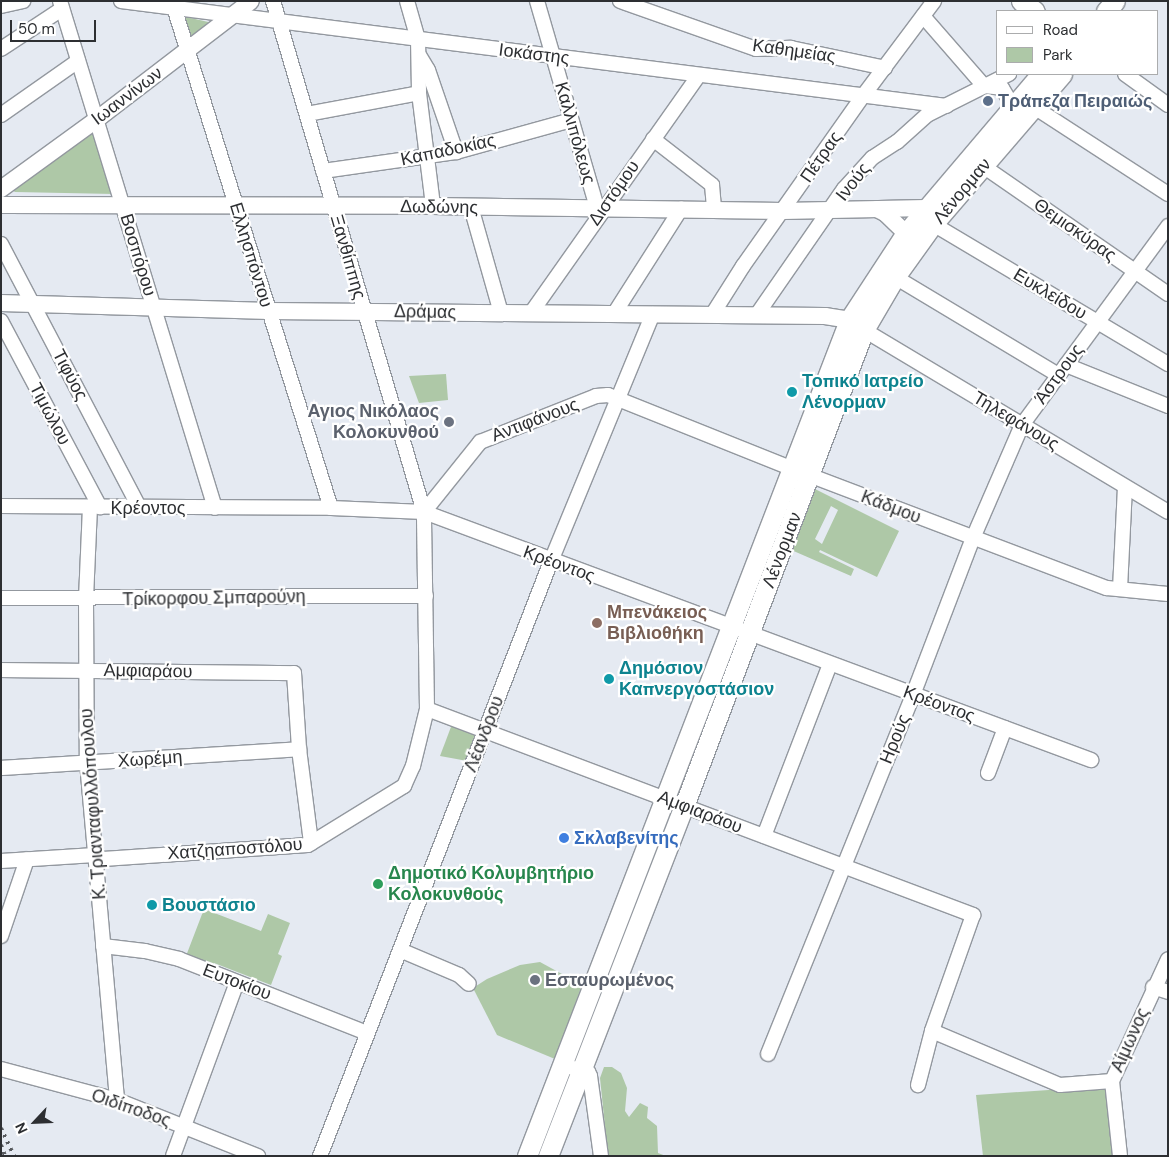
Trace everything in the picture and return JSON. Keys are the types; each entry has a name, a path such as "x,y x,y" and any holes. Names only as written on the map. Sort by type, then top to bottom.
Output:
{"main road":[{"path":"1021,1 1034,10"},
{"name":"Λένορμαν","path":"548,1156 811,476 864,330 930,216 1012,106 1039,75"},
{"name":"Λένορμαν","path":"527,1156 849,320 906,233 930,216 983,166 1061,75"},
{"path":"699,712 717,719"}],"street":[{"path":"4,4 23,1"},
{"name":"Ιοκάστης","path":"121,1 173,4 418,46 553,56 946,106"},
{"name":"Ιωαννίνων","path":"1,189 96,120 251,1"},
{"name":"Ξανθίππης","path":"273,1 424,512 426,596"},
{"path":"406,1 418,46 456,152"},
{"name":"Καλλιπόλεως","path":"537,1 571,120 601,207"},
{"name":"Καθημείας","path":"620,1 756,49 791,48 884,68"},
{"name":"Πέτρας","path":"712,315 743,266 863,96 934,1"},
{"name":"Ελλησπόντου","path":"173,4 331,508"},
{"path":"1,49 61,5"},
{"name":"Βοσπόρου","path":"61,5 215,508"},
{"path":"922,16 984,86 1002,88 1012,106"},
{"path":"418,46 419,93 433,206"},
{"path":"1,115 78,61"},
{"name":"Διστόμου","path":"532,313 601,207 699,75"},
{"path":"984,86 1007,75"},
{"path":"1126,75 1168,105"},
{"name":"Ινούς","path":"756,316 856,174 872,158 897,142 928,115 984,86"},
{"path":"306,114 419,93"},
{"path":"1034,107 1168,194"},
{"name":"Καπαδοκίας","path":"323,171 456,152 571,120"},
{"path":"653,139 712,185 714,208"},
{"name":"Θεμισκύρας","path":"983,166 1168,294"},
{"name":"Δωδώνης","path":"1,205 877,209 930,216"},
{"path":"471,207 501,313"},
{"path":"614,314 680,209"},
{"path":"877,209 885,213 906,233"},
{"name":"Ευκλείδου","path":"930,216 1097,323 1168,364"},
{"name":"Άστρους","path":"1022,425 1168,226"},
{"name":"Τιφύος","path":"1,244 139,507"},
{"path":"895,277 1062,370 1168,406"},
{"name":"Δράμας","path":"1,303 269,311 825,316 849,320"},
{"name":"Λέανδρου","path":"320,1156 551,561 620,398 653,314"},
{"path":"849,320 864,330"},
{"name":"Τιμώλου","path":"1,321 95,507"},
{"name":"Τηλεφάνους","path":"864,330 1168,512"},
{"name":"Αντιφάνους","path":"424,512 480,442 596,396 608,395 620,398"},
{"name":"Κάδμου","path":"620,398 792,469 1107,588 1168,594"},
{"name":"Ηρούς","path":"768,1054 913,695 973,538 1022,425"},
{"path":"1120,589 1125,486"},
{"name":"Κρέοντος","path":"1,506 331,508 424,512 551,561 732,626 1090,760"},
{"name":"Κ. Τριανταφυλλόπουλου","path":"95,507 86,599 87,763 118,1100"},
{"name":"Τρίκορφου Σμπαρούνη","path":"1,598 426,596"},
{"name":"Χατζηαποστόλου","path":"1,861 95,855 103,859 186,852 276,848 311,843 404,786 413,766 427,709 426,596"},
{"path":"764,836 830,664"},
{"name":"Αμφιαράου","path":"1,670 294,673 300,749"},
{"name":"Αμφιαράου","path":"427,709 973,915 932,1031"},
{"path":"988,773 1005,728"},
{"path":"300,749 311,843"},
{"name":"Χωρέμη","path":"1,768 300,749"},
{"path":"1,936 27,859"},
{"name":"Ευτοκίου","path":"103,946 145,951 179,959 367,1033"},
{"path":"400,950 459,975 469,984"},
{"name":"Αίμωνος","path":"1120,1156 1112,1082 1168,959"},
{"path":"173,1156 237,982"},
{"path":"1154,987 1168,992"},
{"path":"918,1084 932,1031 1060,1085 1112,1082"},
{"path":"563,1065 588,1072 590,1076 601,1156"},
{"name":"Οιδίποδος","path":"1,1069 118,1100 258,1156"}],"green space":[{"path":"182,16 217,24 190,46"},
{"path":"92,131 97,137 114,194 15,192 12,190"},
{"path":"446,374 448,400 419,403 409,376"},
{"path":"813,488 899,531 877,577 820,550 819,552 854,569 851,576 789,549","holes":["831,506 838,510 822,544 815,539"]},
{"path":"454,719 485,731 473,762 440,756"},
{"path":"204,909 261,931 268,914 290,923 278,954 282,956 271,985 214,963 212,967 186,956"},
{"path":"540,962 582,985 555,1059 497,1035 473,988 487,979 520,965"},
{"path":"604,1067 612,1067 621,1073 627,1088 625,1111 629,1117 640,1103 648,1107 647,1118 657,1126 658,1153 666,1156 608,1156 600,1078"},
{"path":"1107,1086 1118,1156 983,1156 976,1095"}],"railway":[{"path":"1,1128 14,1156"},
{"path":"1,1145 5,1156"}],"place":[{"name":"Τράπεζα Πειραιώς","path":"988,101"},
{"name":"Τοπικό Ιατρείο Λένορμαν","path":"792,392"},
{"name":"Αγιος Νικόλαος Κολοκυνθού","path":"449,422"},
{"name":"Μπενάκειος Βιβλιοθήκη","path":"597,623"},
{"name":"Δημόσιον Καπνεργοστάσιον","path":"609,679"},
{"name":"Σκλαβενίτης","path":"564,838"},
{"name":"Δημοτικό Κολυμβητήριο Κολοκυνθούς","path":"378,884"},
{"name":"Βουστάσιο","path":"152,905"},
{"name":"Εσταυρωμένος","path":"535,980"}]}
